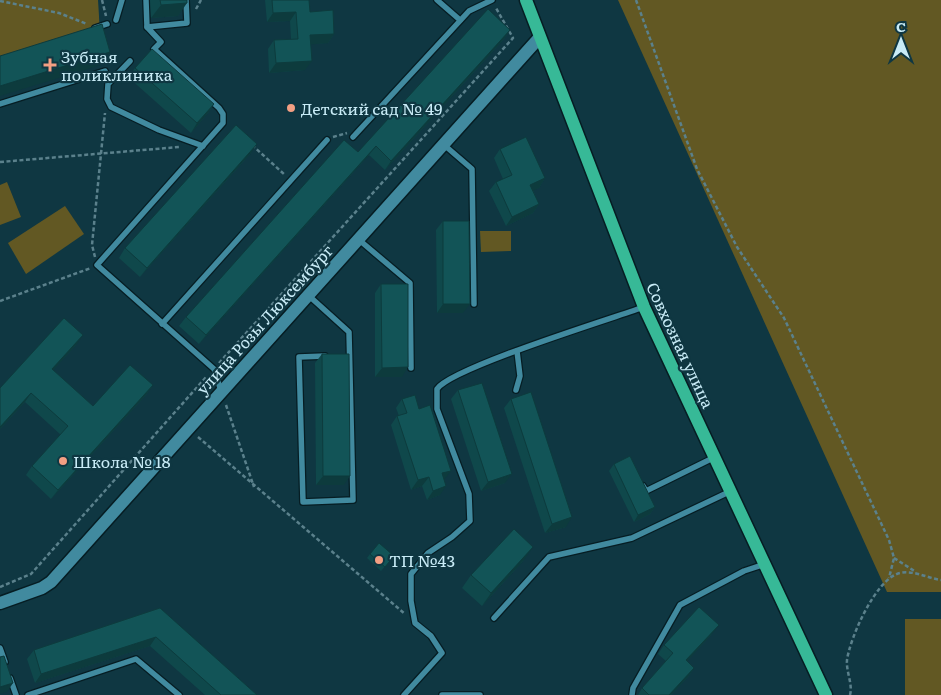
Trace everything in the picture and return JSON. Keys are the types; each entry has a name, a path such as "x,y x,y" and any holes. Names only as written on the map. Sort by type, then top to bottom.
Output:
{"main road":[{"name":"Совхозная улица","path":"526,0 644,307 826,695"}],"street":[{"name":"улица Розы Люксембург","path":"0,603 42,588 51,582 539,38"}],"lane":[{"path":"116,20 122,0"},
{"path":"146,0 147,27 161,42 154,50 222,112 222,124 97,266 214,369 221,391"},
{"path":"147,27 187,23 186,0"},
{"path":"437,0 460,20"},
{"path":"351,135 474,6 491,0"},
{"path":"91,29 107,24"},
{"path":"130,62 108,84 107,99 110,106 139,122 203,146"},
{"path":"0,104 105,71"},
{"path":"162,324 327,140"},
{"path":"443,144 472,169 474,304"},
{"path":"358,239 410,283 411,368"},
{"path":"308,295 349,332 353,500 303,502 299,357 333,356"},
{"path":"404,695 442,653 431,636 415,623 410,601 411,574 428,552 452,537 470,521 469,494 437,409 437,389 448,378 518,351 644,307"},
{"path":"516,390 520,376 518,351"},
{"path":"342,356 350,356"},
{"path":"646,491 715,457"},
{"path":"642,483 649,499"},
{"path":"494,618 549,557 632,538 730,491"},
{"path":"632,695 633,688 680,604 744,571 765,564"},
{"path":"0,650 16,695"},
{"path":"28,695 136,659 178,695"},
{"path":"442,695 480,695"}],"path":[{"path":"0,1 59,13 83,24 107,24 102,0"},
{"path":"0,586 31,574 513,38 491,0"},
{"path":"636,0 697,169 737,247 784,318 889,540 894,558 889,578 873,598 854,634 847,662 850,695"},
{"path":"0,301 97,266 92,245 107,99"},
{"path":"336,135 351,135"},
{"path":"250,143 291,180"},
{"path":"0,162 203,146"},
{"path":"221,391 254,488"},
{"path":"188,428 254,488 415,623"},
{"path":"894,558 928,578 941,580"},
{"path":"889,578 899,573 917,572"}],"shaded area":[{"path":"0,0 98,0 100,33 0,63"},
{"path":"618,0 941,0 941,592 887,592"},
{"path":"7,182 21,217 0,225 0,185"},
{"path":"65,206 84,234 26,274 8,243"},
{"path":"480,231 511,231 511,251 481,252"},
{"path":"905,619 941,619 941,695 905,695"}],"building":[{"path":"160,0 187,0 187,3 161,5"},
{"path":"272,0 309,0 310,12 333,10 334,34 310,35 312,61 276,63 274,40 298,39 296,12 273,13"},
{"path":"488,9 510,30 391,161 376,146 206,335 186,317 344,140 358,152"},
{"path":"102,24 110,52 0,86 0,56"},
{"path":"152,49 214,104 197,123 135,68"},
{"path":"236,125 257,144 147,268 125,248"},
{"path":"526,137 545,178 530,185 539,204 512,217 496,182 512,175 500,149"},
{"path":"443,221 469,221 470,304 443,304"},
{"path":"381,284 408,284 408,367 382,368"},
{"path":"64,318 83,335 52,369 93,406 130,365 153,385 58,490 32,466 68,426 31,393 0,427 0,388"},
{"path":"322,354 349,354 350,476 323,476"},
{"path":"482,383 512,474 488,482 458,390"},
{"path":"531,392 572,517 552,524 511,399"},
{"path":"415,395 419,409 430,405 451,471 442,473 446,486 433,491 429,477 418,480 397,416 407,413 402,399"},
{"path":"630,456 655,507 638,515 614,464"},
{"path":"514,529 533,547 491,593 471,575"},
{"path":"379,543 394,556 385,567 370,554"},
{"path":"699,607 719,625 686,660 694,668 669,695 649,695 642,688 673,653 664,645"},
{"path":"160,608 257,695 221,695 156,637 41,674 34,650"},
{"path":"4,656 13,683 0,687 0,657"}],"place":[{"name":"Зубная поликлиника","path":"50,65"},
{"name":"Детский сад № 49","path":"291,108"},
{"name":"Школа № 18","path":"63,461"},
{"name":"ТП №43","path":"379,560"}]}
